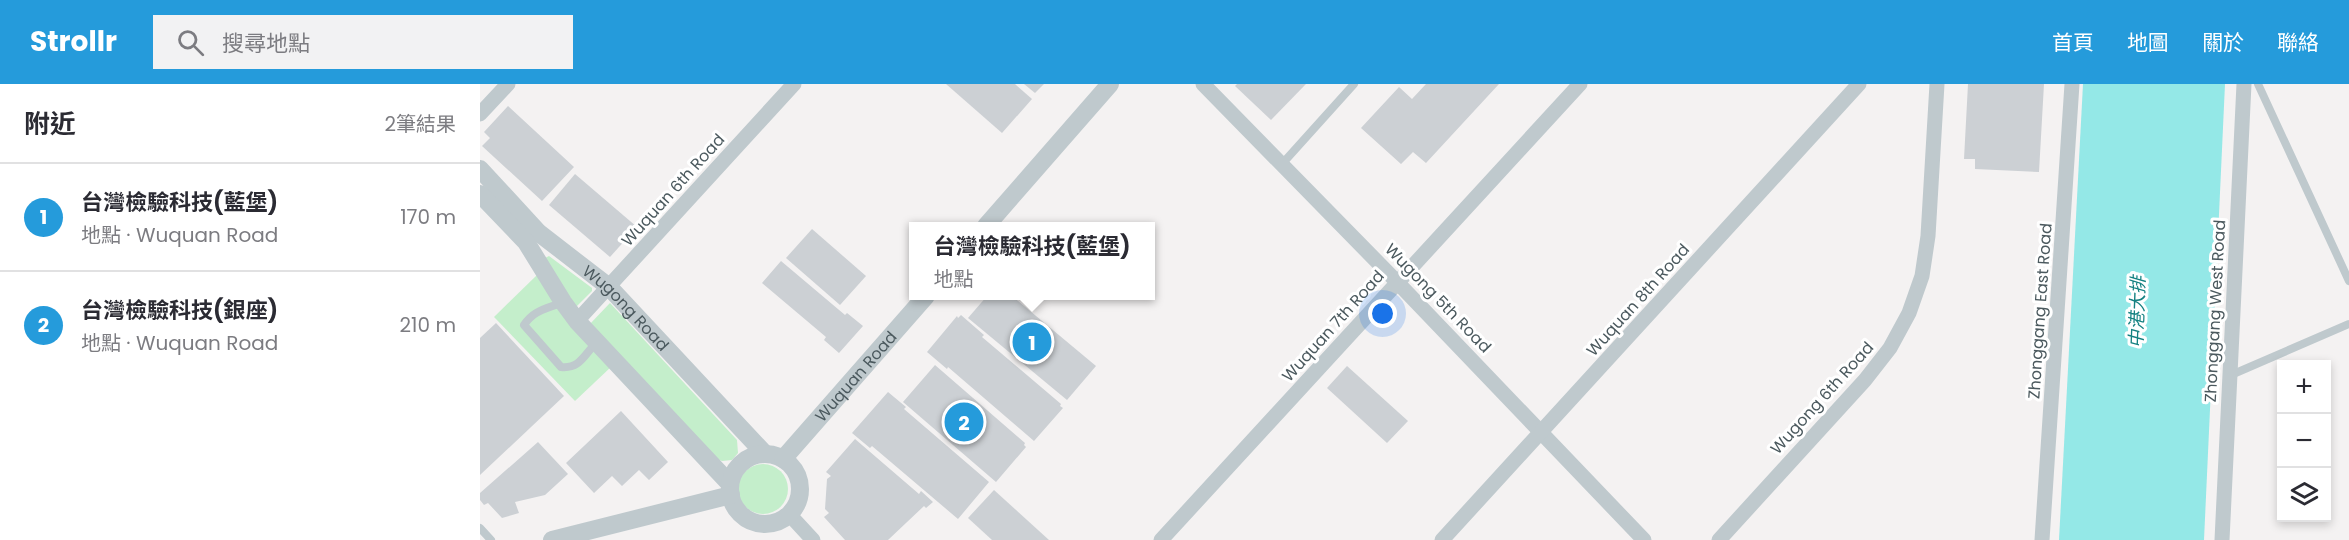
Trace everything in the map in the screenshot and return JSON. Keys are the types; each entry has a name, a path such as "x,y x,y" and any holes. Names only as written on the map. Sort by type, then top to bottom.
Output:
{"street":[{"path":"480,114 508,84"},
{"name":"Wuquan 6th Road","path":"577,321 794,84"},
{"path":"989,222 1110,84"},
{"name":"Wugong 5th Road","path":"1203,84 1397,282 1644,540"},
{"name":"Wuquan 7th Road","path":"1161,540 1580,84"},
{"name":"Wuquan 8th Road","path":"1442,540 1859,84"},
{"name":"Wugong 6th Road","path":"1719,540 1865,380 1890,348 1909,314 1922,276 1928,236 1937,84"},
{"name":"Zhonggang East Road","path":"2042,540 2072,84"},
{"name":"Zhonggang West Road","path":"2222,540 2244,84"},
{"name":"Wugong Road","path":"480,169 539,233 609,287 765,454"},
{"path":"480,194 526,242 577,321 731,489 739,511 754,522 773,523 789,514 795,507 800,490 796,472 783,459 765,454 746,460 739,466 731,489"},
{"name":"Wuquan Road","path":"783,459 922,300"},
{"path":"552,540 731,489"},
{"path":"789,514 813,540"}],"lane":[{"path":"1281,164 1354,84"},
{"path":"2258,84 2349,280"},
{"path":"563,302 539,309 524,325 561,367 571,368 577,365 597,342"},
{"path":"2231,375 2349,324"},
{"path":"480,528 490,540"}],"green space":[{"path":"549,256 592,288 592,291 577,306 574,305 545,258"},
{"path":"537,275 612,366 575,401 494,317"},
{"path":"610,303 737,440 738,453 732,460 717,459 589,325"},
{"path":"758,464 768,464 781,471 788,484 788,494 781,507 768,514 758,514 749,510 742,503 738,494 738,484 742,475 749,468"}],"water":[{"name":"中港大排","path":"2083,84 2225,84 2204,540 2059,540"}],"building":[{"path":"946,84 1015,84 1032,99 1002,133"},
{"path":"1024,84 1044,84 1035,93"},
{"path":"1237,84 1306,84 1271,120 1235,86"},
{"path":"1426,84 1499,84 1426,163 1413,152 1401,164 1361,128 1399,87 1412,99"},
{"path":"1968,84 2044,84 2039,172 1975,169 1975,159 1964,159"},
{"path":"508,106 574,167 542,201 482,146 490,138 484,132"},
{"path":"575,174 637,227 610,257 549,205"},
{"path":"812,229 866,276 840,305 786,258"},
{"path":"781,261 845,315 847,313 863,326 839,353 824,340 826,337 762,283"},
{"path":"984,300 1017,300 1096,366 1067,400 968,318"},
{"path":"961,315 984,335 982,337 1061,404 1063,408 1034,441 948,367 947,369 927,352 957,316 958,318"},
{"path":"496,323 564,396 480,475 480,338"},
{"path":"935,365 1025,443 1026,447 996,482 903,402"},
{"path":"1347,366 1408,421 1387,443 1327,388"},
{"path":"888,392 906,407 904,409 989,482 958,519 872,446 870,448 852,433"},
{"path":"621,411 668,462 649,480 639,470 622,486 612,476 594,493 566,463"},
{"path":"855,439 919,494 921,491 933,502 926,508 924,506 888,540 845,540 824,517 829,513 825,509 827,479 831,476 826,472"},
{"path":"538,442 568,474 545,495 515,502 519,513 502,518 488,503 484,505 480,500 480,493"},
{"path":"994,490 1049,540 992,540 968,518"}],"place":[{"name":"台灣檢驗科技(藍堡)","path":"1032,342"},
{"name":"台灣檢驗科技(銀座)","path":"964,422"}]}
